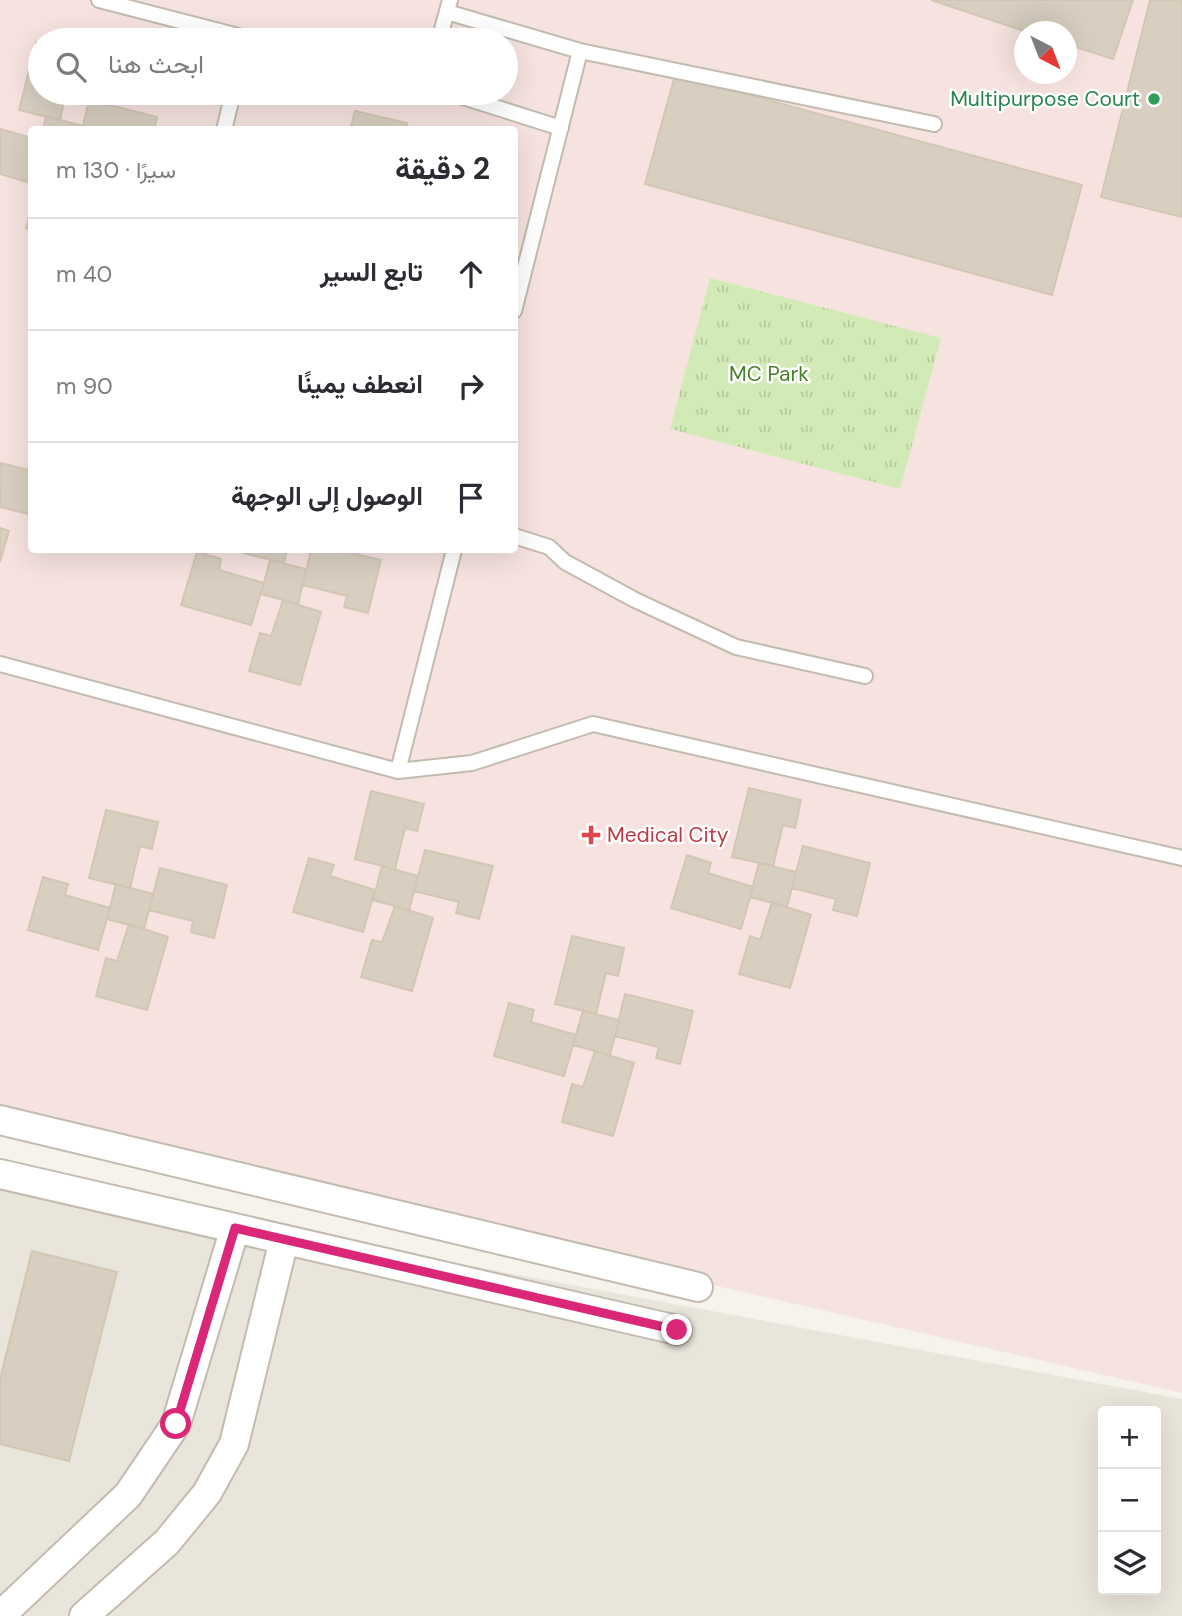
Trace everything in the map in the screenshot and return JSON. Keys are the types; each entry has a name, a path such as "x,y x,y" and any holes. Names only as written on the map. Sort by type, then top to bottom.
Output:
{"street":[{"path":"0,1120 698,1287"},
{"path":"0,1174 677,1330"},
{"path":"0,1616 128,1495 176,1424 235,1228"},
{"path":"84,1616 167,1542 207,1493 234,1444 284,1240"}],"lane":[{"path":"99,0 204,28"},
{"path":"443,28 449,6 513,28"},
{"path":"518,30 580,51 934,124"},
{"path":"518,295 580,51"},
{"path":"225,126 230,105"},
{"path":"488,105 561,128"},
{"path":"518,538 549,547 565,562 635,600 736,646 865,677"},
{"path":"398,771 453,553"},
{"path":"0,664 398,771 472,763 593,724 1182,858"}],"shaded area":[{"name":"Medical City","path":"0,0 1182,0 1182,1393 0,1121"},
{"path":"0,1178 1182,1399 1182,1616 0,1616"}],"green space":[{"name":"MC Park","path":"710,278 941,338 900,489 670,429"}],"building":[{"path":"931,0 1133,0 1113,59 1077,48 1077,21 1014,21 1014,28"},
{"name":"Multipurpose Court","path":"1150,0 1182,0 1182,217 1101,197"},
{"path":"28,74 28,105 63,105 60,120 19,110"},
{"path":"675,75 1082,185 1052,295 645,184"},
{"path":"88,105 109,105 157,117 155,126 83,126"},
{"path":"355,111 407,123 407,126 351,126"},
{"path":"46,116 83,126 44,126"},
{"path":"0,129 28,137 27,182 0,174"},
{"path":"1,463 28,470 28,514 0,507"},
{"path":"0,528 9,531 0,562"},
{"path":"197,553 221,559 219,570 264,583 251,625 181,605"},
{"path":"243,553 286,553 284,563"},
{"path":"310,553 352,553 381,560 368,613 344,607 347,596 303,585"},
{"path":"270,560 306,569 298,604 261,594"},
{"path":"283,600 321,612 300,685 249,671 260,633 271,636"},
{"path":"749,788 801,800 795,828 783,825 773,866 732,857"},
{"path":"371,791 424,804 417,831 405,828 395,869 355,859"},
{"path":"106,810 158,822 152,849 140,846 130,888 89,878"},
{"path":"803,846 870,863 857,916 833,910 836,899 792,888"},
{"path":"425,850 493,866 479,919 456,913 459,902 414,891"},
{"path":"687,855 711,863 708,873 753,887 741,929 671,908"},
{"path":"309,858 334,865 330,876 375,890 363,932 293,912"},
{"path":"759,863 796,872 787,907 750,897"},
{"path":"382,866 418,876 409,910 373,900"},
{"path":"160,868 227,885 214,938 191,932 193,921 149,910"},
{"path":"43,877 68,884 65,895 110,908 98,950 28,930"},
{"path":"116,884 153,894 144,929 107,919"},
{"path":"772,902 811,915 790,988 739,974 750,936 760,940"},
{"path":"395,906 433,918 412,991 361,977 372,940 382,942"},
{"path":"129,924 168,937 147,1010 96,996 106,958 117,961"},
{"path":"572,936 624,948 618,976 606,973 596,1014 555,1004"},
{"path":"625,994 693,1011 680,1064 656,1058 659,1047 615,1036"},
{"path":"509,1003 534,1010 531,1022 576,1035 564,1076 494,1056"},
{"path":"583,1011 619,1020 610,1055 573,1045"},
{"path":"595,1051 634,1063 613,1136 562,1122 572,1084 583,1087"},
{"path":"32,1251 117,1272 69,1461 0,1444 0,1379"}],"place":[{"name":"Multipurpose Court","path":"1154,99"},
{"name":"Medical City","path":"591,835"}],"route":[{"path":"176,1424 235,1228 677,1330"}]}
